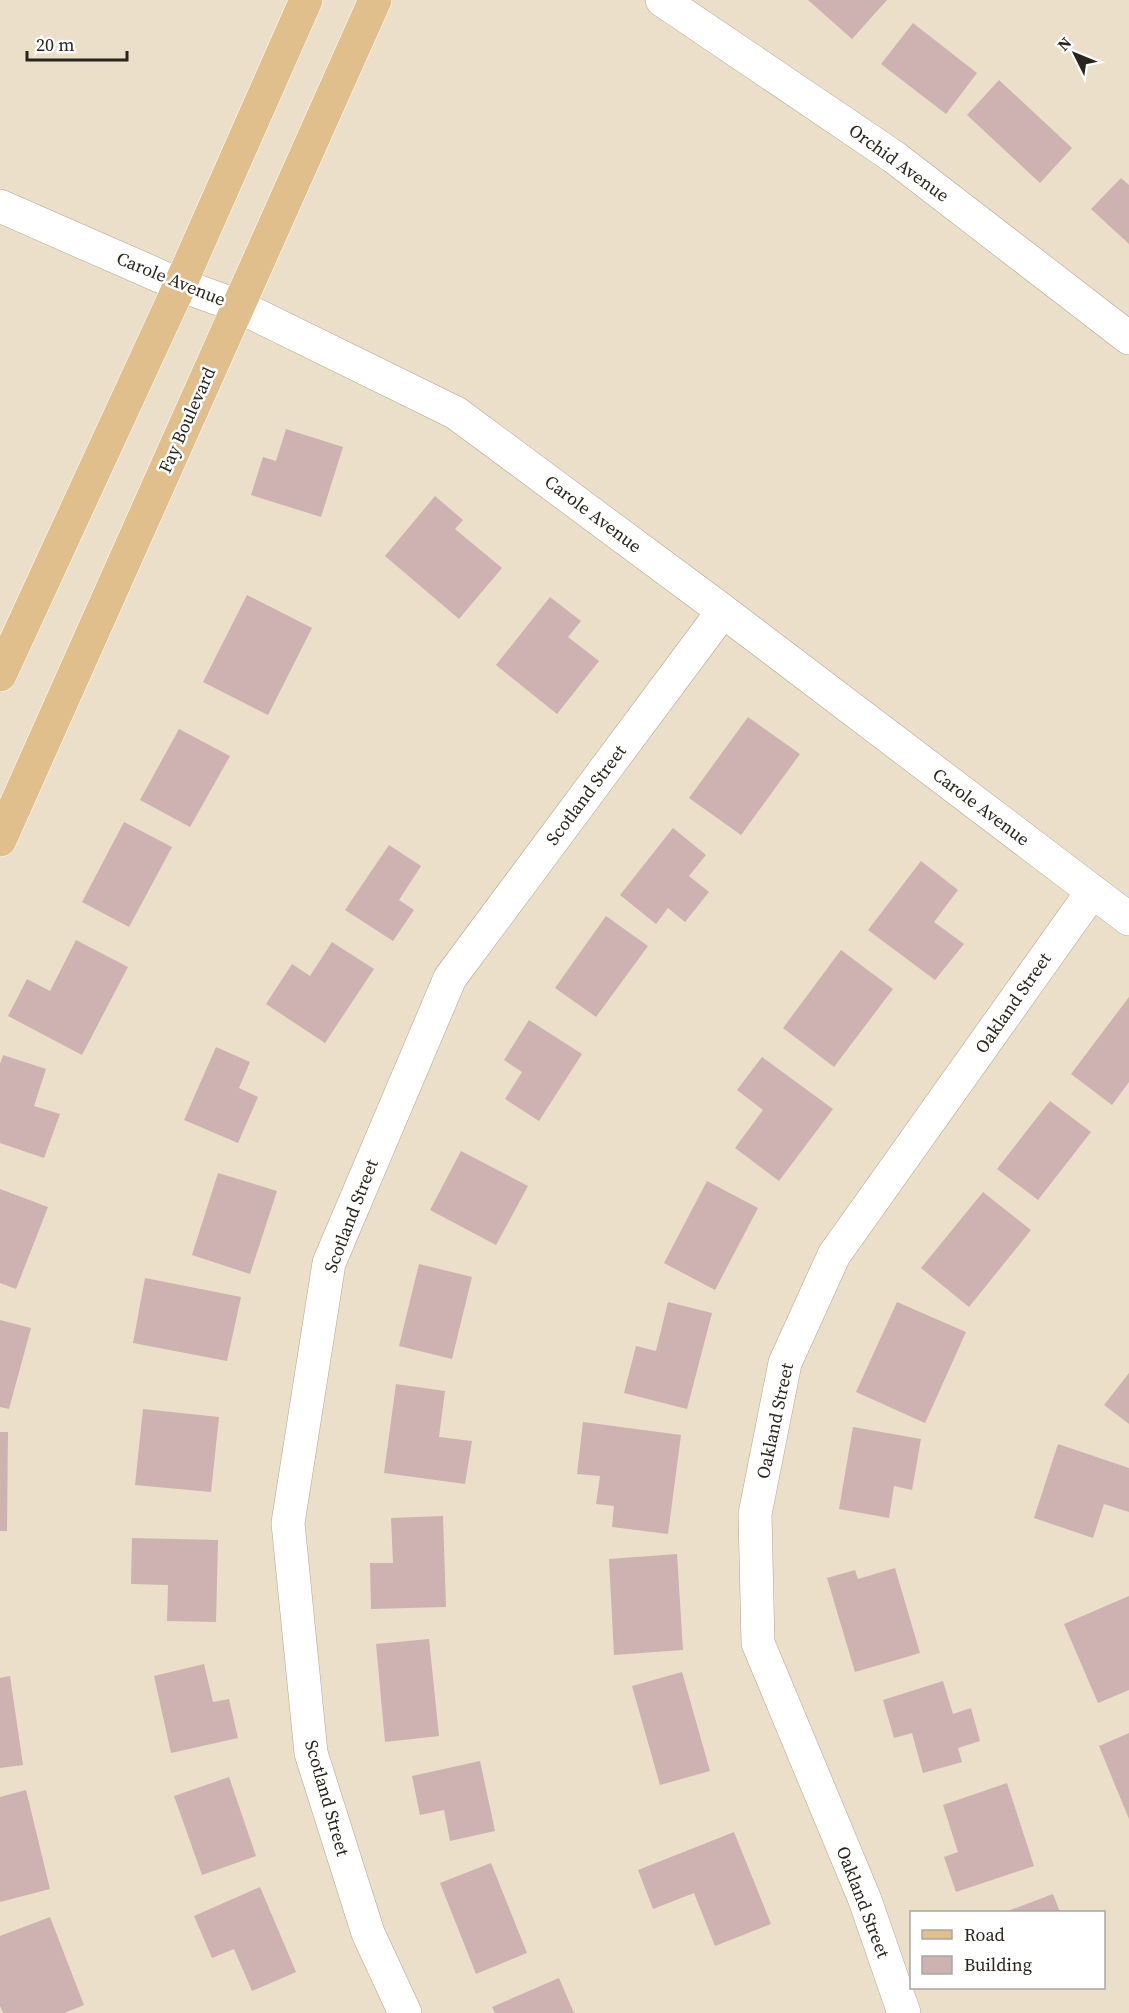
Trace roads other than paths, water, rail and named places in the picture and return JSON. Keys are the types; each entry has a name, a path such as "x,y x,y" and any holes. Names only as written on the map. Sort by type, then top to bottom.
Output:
{"main road":[{"path":"0,675 180,285 306,0"},
{"name":"Fay Boulevard","path":"0,840 375,0"}],"street":[{"name":"Orchid Avenue","path":"662,0 894,157 1129,338"},
{"name":"Carole Avenue","path":"0,206 180,285 238,306 456,413 723,611 1129,919"},
{"name":"Scotland Street","path":"405,2013 368,1933 309,1742 288,1523 329,1263 450,978 723,611"},
{"name":"Oakland Street","path":"904,2013 865,1900 758,1643 755,1514 785,1363 834,1255 1092,892"}]}
